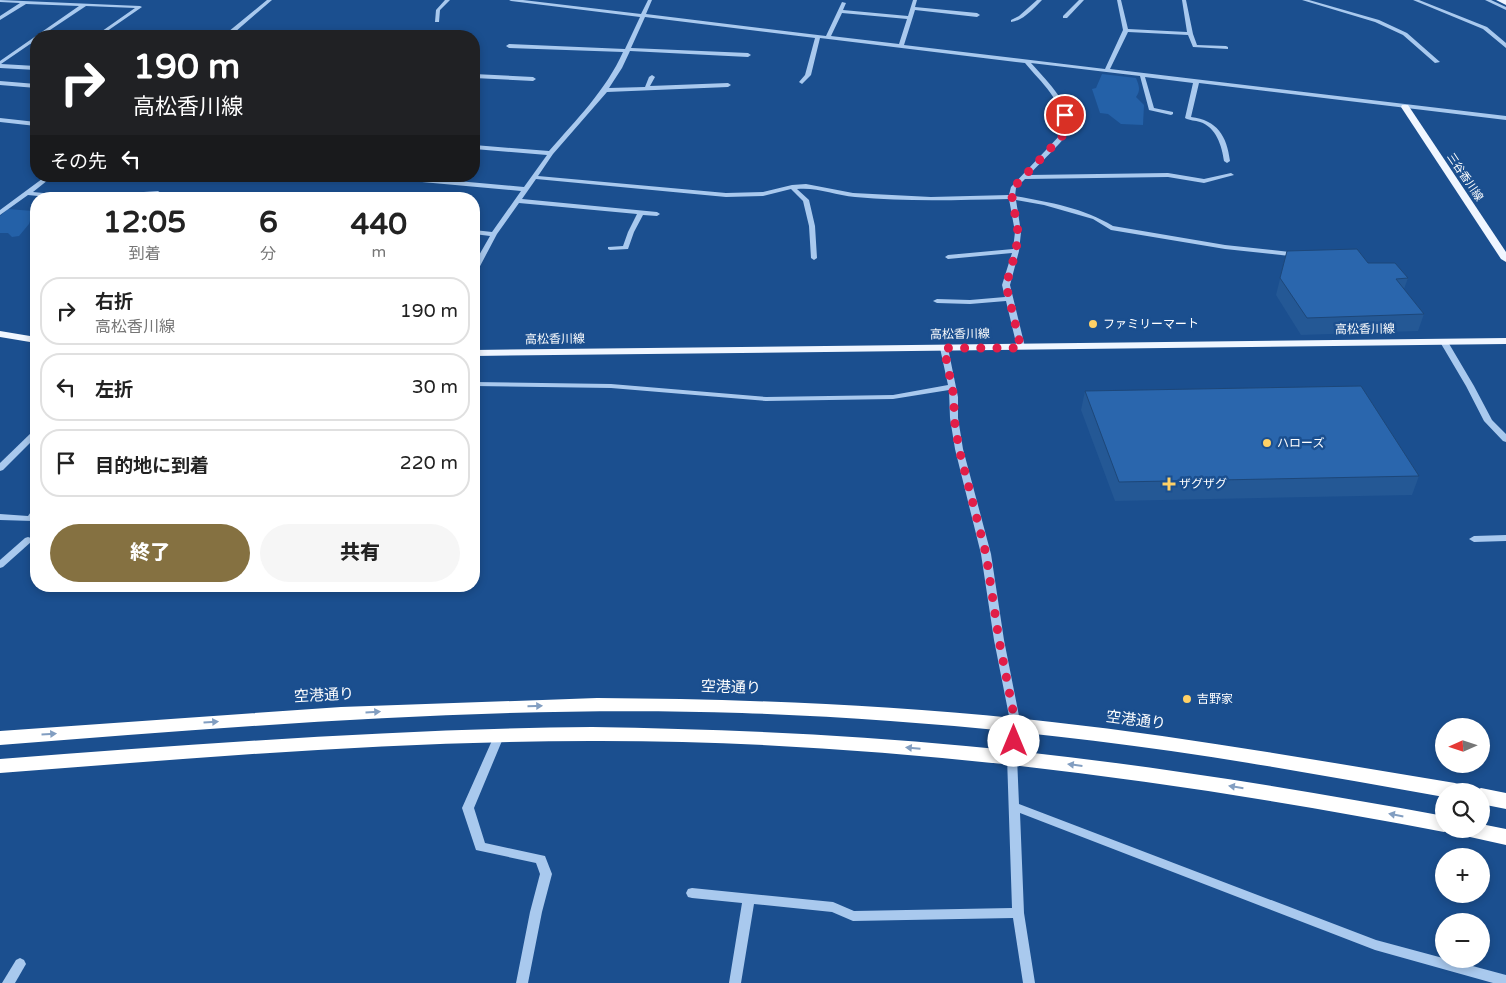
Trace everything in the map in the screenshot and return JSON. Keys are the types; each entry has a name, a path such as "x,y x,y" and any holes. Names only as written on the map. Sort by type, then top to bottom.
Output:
{"highway":[{"name":"空港通り","path":"0,738 247,719 376,712 558,706 722,706 851,712 1016,726 1171,744 1435,788"},
{"path":"0,766 240,748 499,736 676,735 851,743 1012,757 1181,778 1355,806 1435,822"},
{"path":"1490,798 1506,801"},
{"path":"1490,834 1506,837"}],"main road":[{"path":"1500,0 1506,1"},
{"name":"三谷香川線","path":"1405,107 1506,259"},
{"path":"0,334 30,339"},
{"name":"高松香川線","path":"480,353 1506,341"}],"street":[{"path":"47,30 90,0"},
{"path":"234,30 270,0"},
{"path":"437,21 438,10 448,0"},
{"path":"511,0 1506,118"},
{"path":"480,259 494,234 533,177 605,90 619,68 650,0"},
{"path":"900,46 916,0"},
{"path":"1013,21 1021,17 1040,0"},
{"path":"1065,17 1082,0"},
{"path":"1107,71 1126,30 1120,0"},
{"path":"1184,0 1194,46 1226,48"},
{"path":"1414,0 1485,28 1506,46"},
{"path":"1486,0 1506,9"},
{"path":"0,1 140,7 106,30"},
{"path":"0,18 26,1"},
{"path":"1301,2 1377,21 1405,34 1437,62"},
{"path":"828,38 844,3"},
{"path":"912,8 977,15"},
{"path":"840,11 909,18"},
{"path":"1126,30 1190,34"},
{"path":"802,82 808,75 818,37"},
{"path":"0,65 30,42"},
{"path":"509,46 748,55"},
{"path":"1021,348 1006,285 1016,251 1018,232 1012,197 1013,188 1065,133 1067,127 1065,115 1058,97 1027,62"},
{"path":"0,65 30,68"},
{"path":"1142,75 1151,110 1171,113"},
{"path":"480,76 533,79"},
{"path":"647,88 652,77"},
{"path":"1196,82 1188,118 1204,121 1217,132 1226,151 1227,161"},
{"path":"0,84 30,86"},
{"path":"605,90 728,85"},
{"path":"0,128 3,121 30,123"},
{"path":"480,147 551,153"},
{"path":"1024,177 1168,175 1204,181 1231,175"},
{"path":"533,177 726,195 763,194 792,187 806,186 853,195 931,199 1012,197 1095,218 1111,228 1232,248 1290,254"},
{"path":"0,214 42,182"},
{"path":"452,182 525,188"},
{"path":"792,187 806,200 812,226 814,258"},
{"path":"26,193 30,193"},
{"path":"517,200 657,214"},
{"path":"610,248 626,248 631,232 642,213"},
{"path":"480,233 494,234"},
{"path":"948,257 1016,251"},
{"path":"937,301 970,302 1009,299"},
{"path":"1444,342 1488,421 1506,439"},
{"path":"944,348 952,387 959,449 986,554 999,640 1016,726 1012,757 1018,913 1029,983"},
{"path":"480,384 611,386 766,399 893,397 952,387"},
{"path":"0,468 30,439"},
{"path":"0,517 30,519"},
{"path":"1474,539 1506,538"},
{"path":"0,565 28,540"},
{"path":"499,736 468,808 480,846 542,859 546,874 536,912 522,983"},
{"path":"1013,806 1375,945 1506,981"},
{"path":"692,893 833,907 853,916 1018,913"},
{"path":"735,983 749,898"},
{"path":"8,983 20,964"}],"shaded area":[{"path":"1102,74 1136,78 1139,92 1136,97 1144,105 1143,125 1121,124 1108,114 1100,113 1092,89 1096,88"},
{"path":"8,209 30,211 29,224 19,236 12,237 8,233 0,233 0,216"}],"building":[{"path":"1357,249 1368,263 1395,263 1408,278 1396,279 1424,314 1307,318 1280,278 1287,251"},
{"path":"1361,386 1419,476 1119,482 1085,391"}],"place":[{"name":"ファミリーマート","path":"1093,324"},
{"name":"ハローズ","path":"1267,443"},
{"name":"ザグザグ","path":"1169,484"},
{"name":"吉野家","path":"1187,699"}],"route":[{"path":"1014,741 1016,726 999,640 986,554 959,449 954,418 954,397 944,348 1021,348 1006,285 1016,251 1018,232 1012,197 1013,188 1065,133 1067,127 1065,115"}]}
